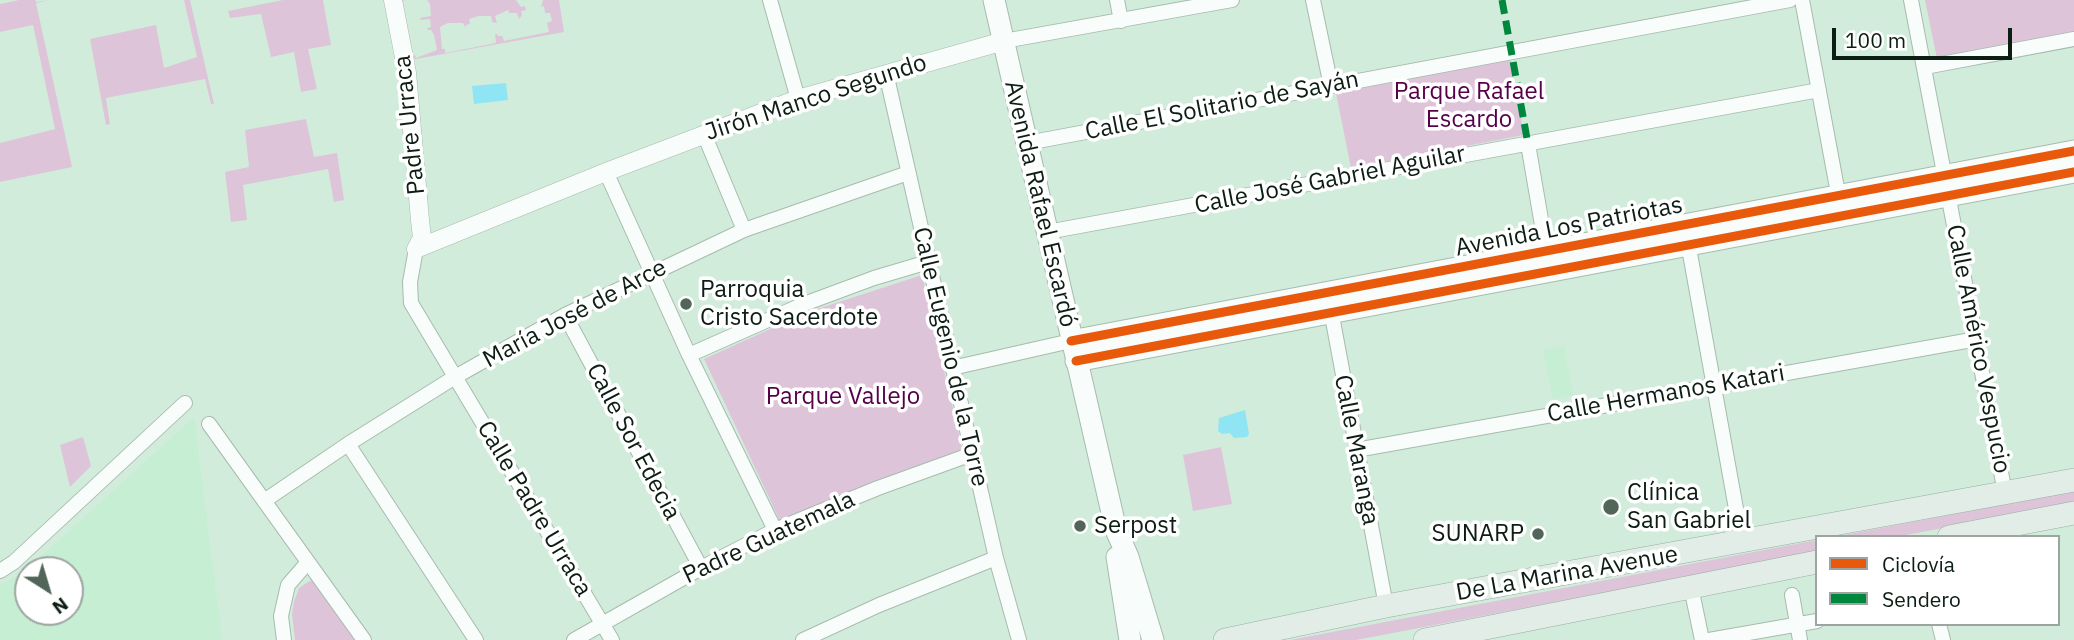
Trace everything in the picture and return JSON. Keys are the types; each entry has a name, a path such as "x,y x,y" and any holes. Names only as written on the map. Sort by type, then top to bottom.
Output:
{"main road":[{"name":"Avenida Rafael Escardó","path":"994,0 1116,530 1118,563 1130,640"},
{"name":"Avenida Los Patriotas","path":"1074,351 1948,185 2074,151"},
{"name":"Avenida Los Patriotas","path":"1948,185 2074,172"},
{"name":"De La Marina Avenue","path":"1225,640 1386,606 2074,480"},
{"path":"1959,535 2074,513"},
{"name":"Avenida Rafael Escardó","path":"1116,530 1128,557 1153,640"},
{"name":"De La Marina Avenue","path":"1425,640 1481,634 1815,562"}],"street":[{"name":"Padre Urraca","path":"382,0 395,63 411,241 416,249"},
{"name":"Padre Urraca","path":"393,0 407,73 422,238 416,249 410,282 411,303 455,377"},
{"path":"770,0 798,99"},
{"path":"1117,0 1121,21"},
{"path":"1313,0 1331,86"},
{"name":"Calle El Solitario de Sayán","path":"1027,143 1790,0"},
{"path":"1802,0 1840,206"},
{"name":"Calle Américo Vespucio","path":"1911,0 2005,493"},
{"name":"Jirón Manco Segundo","path":"416,249 606,172 798,99 1004,41 1225,1"},
{"path":"1924,67 2074,39"},
{"name":"Calle Eugenio de la Torre","path":"886,73 996,558 1019,640"},
{"name":"Calle José Gabriel Aguilar","path":"1047,232 1819,90"},
{"path":"704,134 744,230"},
{"path":"1528,144 1548,261"},
{"path":"606,172 689,355 775,530"},
{"name":"María José de Arce","path":"264,501 455,377 565,315 744,230 908,173"},
{"path":"1687,235 1742,542"},
{"path":"689,355 804,304 874,278 928,262"},
{"name":"Calle Maranga","path":"1329,303 1386,606"},
{"name":"Calle Sor Edecia","path":"565,315 701,568"},
{"name":"Calle Hermanos Katari","path":"1356,450 1977,339"},
{"path":"952,368 1074,351"},
{"name":"Calle Padre Urraca","path":"455,377 612,640"},
{"path":"0,571 14,562 185,403"},
{"path":"209,424 364,640"},
{"path":"348,444 476,640"},
{"name":"Padre Guatemala","path":"574,640 701,568 775,530 878,488 972,454"},
{"path":"803,640 879,605 996,558"},
{"path":"284,640 281,617 288,584 308,562"},
{"path":"1691,587 1702,640"},
{"path":"1792,595 1800,640"},
{"path":"1709,640 1815,621"}],"shaded area":[{"path":"1564,346 1573,395 1553,399 1543,350"},
{"path":"194,417 222,640 0,640 0,585 14,577 14,626 84,626 84,556 42,556"}],"green space":[{"path":"19,0 49,0 36,3 72,167 0,182 0,143 55,129 33,25 0,32 0,4"},
{"path":"184,0 190,0 214,104 211,104 205,79 106,98 110,124 106,125 90,39 156,25 164,68 197,57"},
{"path":"283,0 323,0 331,45 308,49 317,89 301,92 294,52 271,57 261,14 230,18 228,11"},
{"path":"393,0 405,0 400,2 410,56 415,55 416,58 437,50 434,35 427,28 431,27 430,19 420,18 431,16 427,0 516,0 521,7 525,6 526,10 521,11 519,19 517,13 509,13 508,10 495,16 497,23 492,22 491,16 479,16 469,19 470,24 466,25 466,28 463,23 448,23 440,27 442,49 445,49 445,53 496,43 495,34 502,36 504,41 549,32 547,23 552,21 550,13 545,13 544,6 541,7 543,0 559,0 564,32 405,61"},
{"path":"1925,0 2074,0 2074,35 1937,59"},
{"name":"Parque Rafael Escardo","path":"1510,59 1524,135 1351,168 1336,93"},
{"path":"306,119 314,157 337,153 344,200 334,202 328,169 243,185 247,220 231,222 225,172 249,167 245,130"},
{"name":"Parque Vallejo","path":"922,275 963,452 780,521 704,359 808,312"},
{"path":"83,437 91,466 70,487 60,445"},
{"path":"1221,447 1232,504 1193,511 1183,455"},
{"path":"2074,491 2074,503 1906,535 1844,535"},
{"path":"1815,540 1815,552 1356,640 1290,640"},
{"path":"313,579 357,640 295,640 292,614 294,602 299,588"}],"water":[{"path":"506,83 508,100 474,104 472,86"},
{"path":"1245,410 1249,434 1247,437 1234,438 1230,433 1222,434 1218,431 1219,418"}],"marked path":[{"path":"1502,0 1528,144"}],"cycle path":[{"path":"1071,341 2074,151"},
{"path":"1076,361 2074,172"}],"place":[{"name":"Parroquia Cristo Sacerdote","path":"686,304"},
{"name":"Clínica San Gabriel","path":"1611,507"},
{"name":"Serpost","path":"1080,526"},
{"name":"SUNARP","path":"1538,534"}]}
